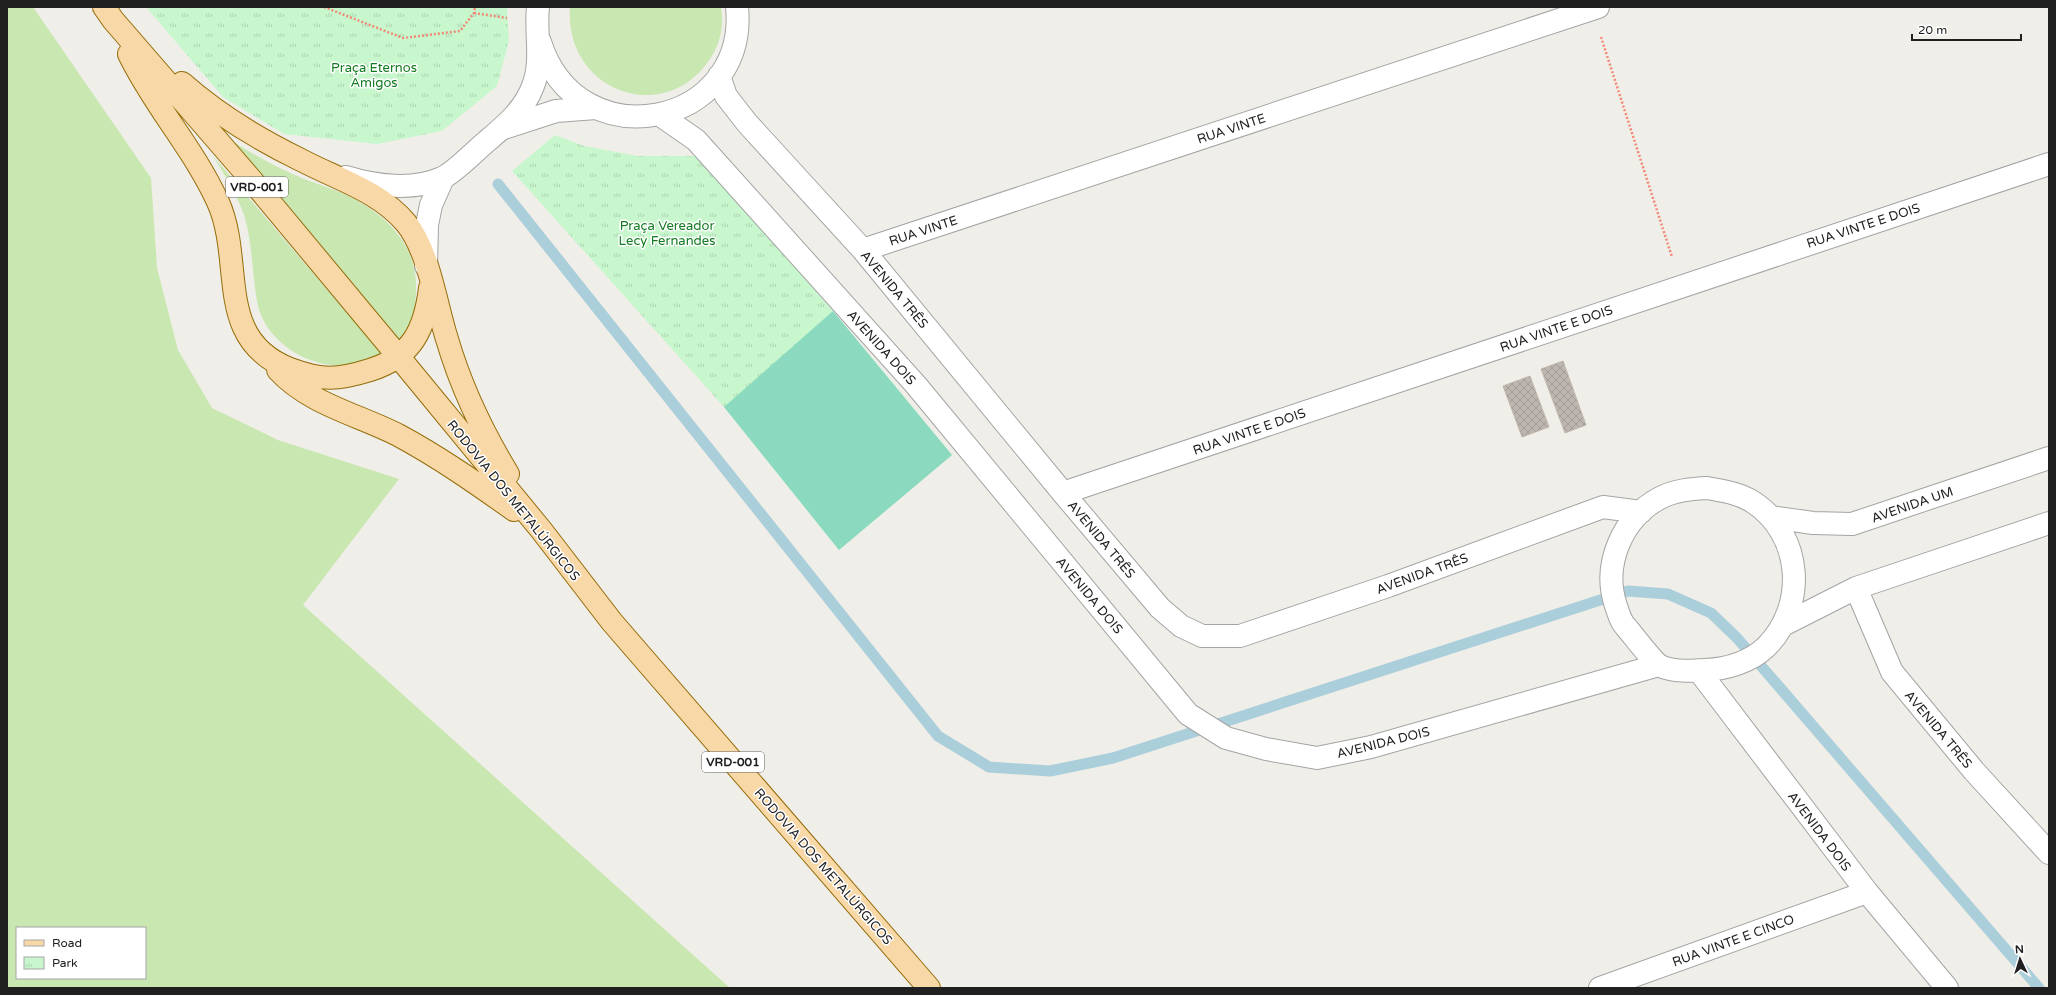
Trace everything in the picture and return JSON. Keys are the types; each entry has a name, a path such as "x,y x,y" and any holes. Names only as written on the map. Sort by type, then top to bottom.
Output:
{"main road":[{"path":"108,14 206,103 246,131 382,201 396,213 414,234 460,379 477,418 542,532"},
{"path":"108,14 134,62 209,183 222,212 228,236 237,312 247,336 261,353 282,375 299,388 326,403 398,436 437,457 474,480 542,532"},
{"name":"RODOVIA DOS METALÚRGICOS","path":"108,14 398,356 542,532 612,622 929,988"},
{"path":"261,353 281,366 306,375 332,379 352,376 374,369 398,356 417,336 425,319 428,275"}],"street":[{"path":"537,18 544,54 552,71 564,86 578,99 596,108 616,115 638,118 660,115 677,109 693,100 707,89 719,76 734,47 737,31 737,7"},
{"name":"RUA VINTE","path":"863,250 1595,8"},
{"path":"322,170 358,181 382,185 423,183 443,178 501,129 519,111 534,85 538,55 537,18"},
{"name":"AVENIDA TRÊS","path":"719,76 726,96 747,123 863,250 1063,493 1160,608 1180,626 1202,636 1240,636 1388,586 1603,507 1641,512"},
{"path":"501,129 556,111 596,108"},
{"name":"AVENIDA DOIS","path":"660,115 696,140 916,385 1188,714 1226,738 1266,749 1317,758 1371,747 1659,666"},
{"name":"RUA VINTE E DOIS","path":"1063,493 2049,164"},
{"path":"428,275 428,225 430,212 443,178"},
{"name":"AVENIDA UM","path":"1771,517 1813,523 1852,524 2049,458"},
{"path":"1707,488 1731,492 1753,502 1771,517 1787,541 1795,569 1793,598 1783,625 1765,647 1745,661 1723,669 1686,671 1659,666 1621,622 1612,593 1612,563 1622,535 1641,512 1661,498 1683,490 1707,488"},
{"path":"1783,625 1856,588 2049,523"},
{"name":"AVENIDA TRÊS","path":"1856,588 1892,672 1974,771 2048,850"},
{"name":"AVENIDA DOIS","path":"1699,671 1867,892 1947,988"},
{"name":"RUA VINTE E CINCO","path":"1600,988 1867,892"}],"path":[{"path":"324,7 403,38 460,31 474,13 475,7"},
{"path":"1595,8 1682,286"}],"green space":[{"path":"7,7 33,7 151,178 157,268 178,350 212,408 278,440 399,479 303,605 730,988 7,988"},
{"name":"Praça Eternos Amigos","path":"146,7 507,7 509,41 497,86 442,131 377,144 284,134 223,97"},
{"path":"570,7 721,7 721,31 713,54 694,77 672,91 647,95 623,91 601,80 584,62 573,37"},
{"name":"Praça Vereador Lecy Fernandes","path":"555,135 584,146 638,156 698,156 833,311 952,455 839,550 724,407 512,171"},
{"path":"234,142 286,171 358,201 372,210 395,231 411,258 415,273 416,290 413,317 408,329 400,340"},
{"path":"213,156 382,354 354,365 339,366 324,364 309,360 295,353 282,344 272,333 263,320 258,306 250,240 245,218 235,194"},
{"path":"833,311 952,455 839,550 724,407"}],"building":[{"path":"1563,361 1586,425 1565,433 1541,369"},
{"path":"1530,376 1549,427 1522,437 1503,386"}],"waterway":[{"path":"498,184 938,736 989,767 1050,771 1113,758 1628,591 1668,594 1711,613 1737,638 2039,988"}]}
